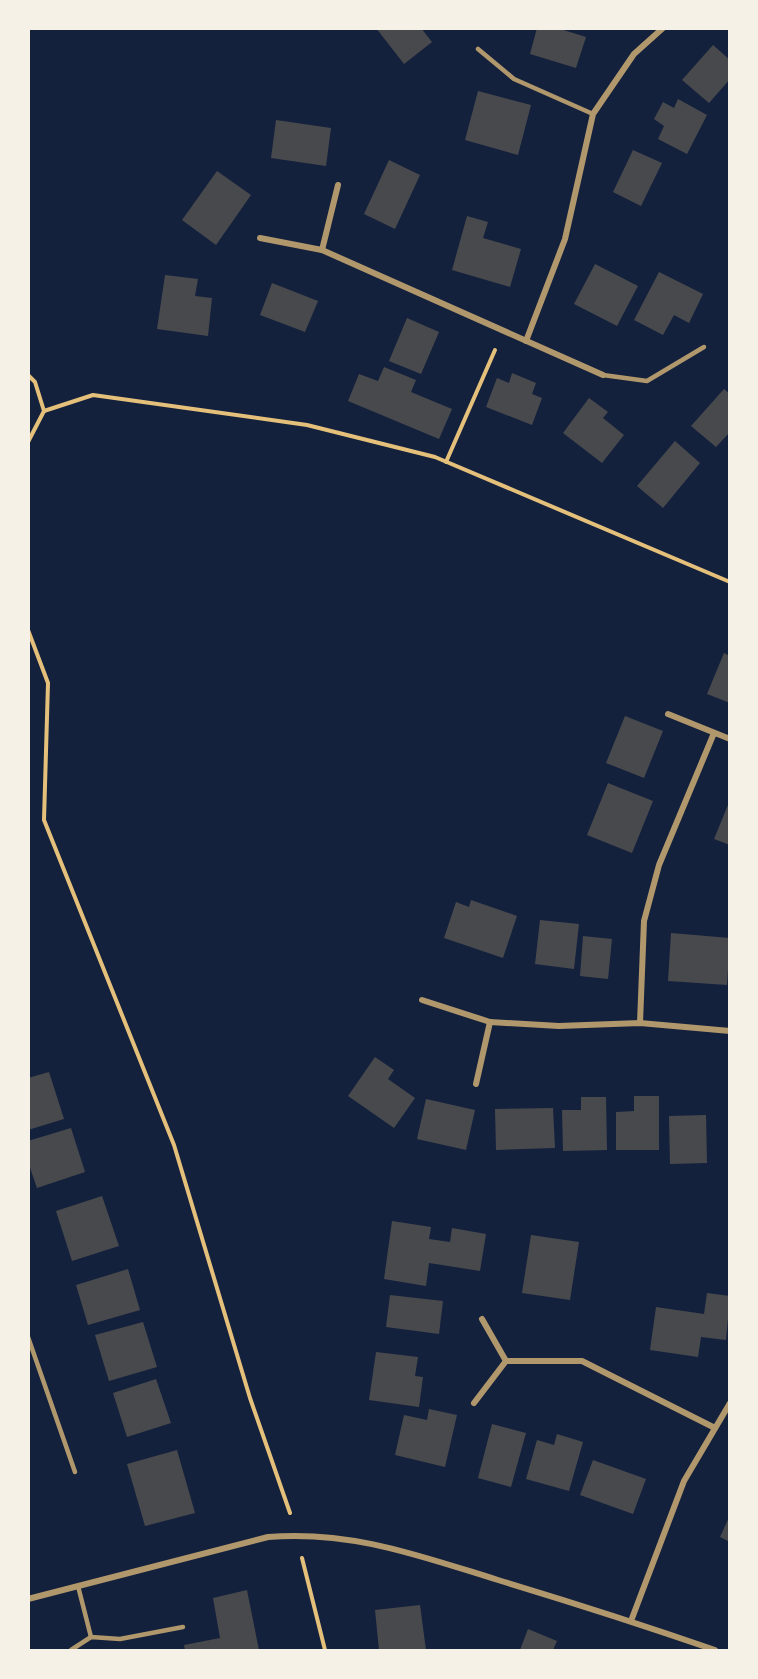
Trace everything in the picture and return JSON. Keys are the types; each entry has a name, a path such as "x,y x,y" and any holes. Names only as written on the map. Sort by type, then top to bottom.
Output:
{"street":[{"path":"526,341 565,239 593,114 634,54 663,28"},
{"path":"322,250 338,185"},
{"path":"260,238 322,250 603,375"},
{"path":"668,714 729,740"},
{"path":"640,1023 644,921 659,865 714,733"},
{"path":"422,1000 490,1022 559,1026 640,1023 729,1031"},
{"path":"476,1084 490,1022"},
{"path":"482,1319 506,1361"},
{"path":"474,1403 506,1361"},
{"path":"506,1361 582,1361 715,1428"},
{"path":"631,1621 684,1481 729,1403"},
{"path":"28,1599 268,1537 296,1535 376,1543 631,1621 715,1650"}],"lane":[{"path":"478,49 514,79 593,114"},
{"path":"603,375 647,381 704,347"},
{"path":"28,1337 75,1472"},
{"path":"78,1586 91,1637"},
{"path":"71,1650 91,1637 120,1639 183,1627"}],"path":[{"path":"446,462 503,330"},
{"path":"28,375 35,382 44,411 28,442"},
{"path":"44,411 93,395 307,425 446,462 729,582"},
{"path":"28,630 48,683 44,820 174,1145 247,1387 281,1483 325,1650"}],"building":[{"path":"376,28 421,28 432,42 404,64"},
{"path":"537,28 557,28 586,37 576,68 530,54"},
{"path":"713,45 730,60 730,79 709,103 682,80"},
{"path":"478,91 531,105 518,155 465,140"},
{"path":"678,99 707,115 687,154 658,139 664,126 654,119 663,102 674,108"},
{"path":"276,120 331,128 326,166 271,158"},
{"path":"633,150 662,163 641,206 613,192"},
{"path":"389,160 420,175 395,229 364,214"},
{"path":"217,171 251,195 216,245 182,220"},
{"path":"467,216 488,222 483,238 521,249 510,287 452,270"},
{"path":"595,264 638,286 617,326 574,304"},
{"path":"659,272 703,294 689,323 674,315 663,335 634,320"},
{"path":"165,275 198,279 195,296 212,298 208,336 157,329"},
{"path":"272,283 318,301 305,332 260,315"},
{"path":"407,318 439,332 421,374 389,361"},
{"path":"384,367 416,380 411,392 452,409 439,439 348,401 359,374 378,381"},
{"path":"512,373 536,383 532,394 542,398 532,425 486,407 497,378 509,383"},
{"path":"724,389 730,394 730,432 716,447 691,426"},
{"path":"589,398 608,412 603,418 624,435 602,463 563,433"},
{"path":"675,441 700,463 663,508 637,486"},
{"path":"724,653 730,656 730,703 707,694"},
{"path":"625,716 663,731 644,778 606,763"},
{"path":"608,783 653,801 632,853 587,835"},
{"path":"730,800 730,845 714,839"},
{"path":"471,900 517,916 503,958 444,938 456,902 469,907"},
{"path":"540,920 579,924 574,969 535,964"},
{"path":"671,933 730,938 727,985 668,981"},
{"path":"583,936 612,939 608,979 580,976"},
{"path":"375,1057 394,1070 388,1079 415,1098 394,1128 348,1096"},
{"path":"49,1072 64,1119 28,1130 28,1078"},
{"path":"634,1096 659,1096 659,1150 616,1150 616,1112 634,1111"},
{"path":"581,1097 606,1097 607,1150 563,1151 562,1110 581,1110"},
{"path":"426,1099 475,1110 466,1150 417,1139"},
{"path":"553,1108 555,1148 496,1150 495,1109"},
{"path":"706,1115 707,1163 670,1164 669,1116"},
{"path":"71,1128 85,1172 37,1188 28,1162 28,1141"},
{"path":"102,1196 119,1246 72,1261 56,1211"},
{"path":"392,1221 431,1227 429,1239 450,1242 452,1228 486,1234 480,1271 429,1263 426,1286 384,1279"},
{"path":"531,1235 579,1242 570,1300 522,1293"},
{"path":"128,1269 140,1310 88,1325 76,1285"},
{"path":"707,1293 730,1296 726,1340 701,1337 698,1357 650,1350 656,1307 704,1314"},
{"path":"390,1295 443,1301 439,1334 386,1327"},
{"path":"143,1322 157,1367 109,1381 95,1335"},
{"path":"376,1352 418,1357 415,1376 423,1377 419,1407 369,1400"},
{"path":"156,1379 171,1423 127,1437 113,1393"},
{"path":"429,1409 457,1415 445,1467 395,1455 404,1415 427,1420"},
{"path":"492,1424 526,1433 511,1487 478,1478"},
{"path":"557,1434 583,1442 569,1491 526,1479 537,1440 554,1445"},
{"path":"177,1450 195,1513 145,1526 127,1464"},
{"path":"593,1460 646,1479 633,1514 580,1495"},
{"path":"730,1515 730,1542 720,1537"},
{"path":"247,1590 259,1650 185,1650 184,1645 220,1638 213,1598"},
{"path":"420,1605 426,1650 379,1650 375,1610"},
{"path":"528,1629 557,1641 553,1650 520,1650"}]}
